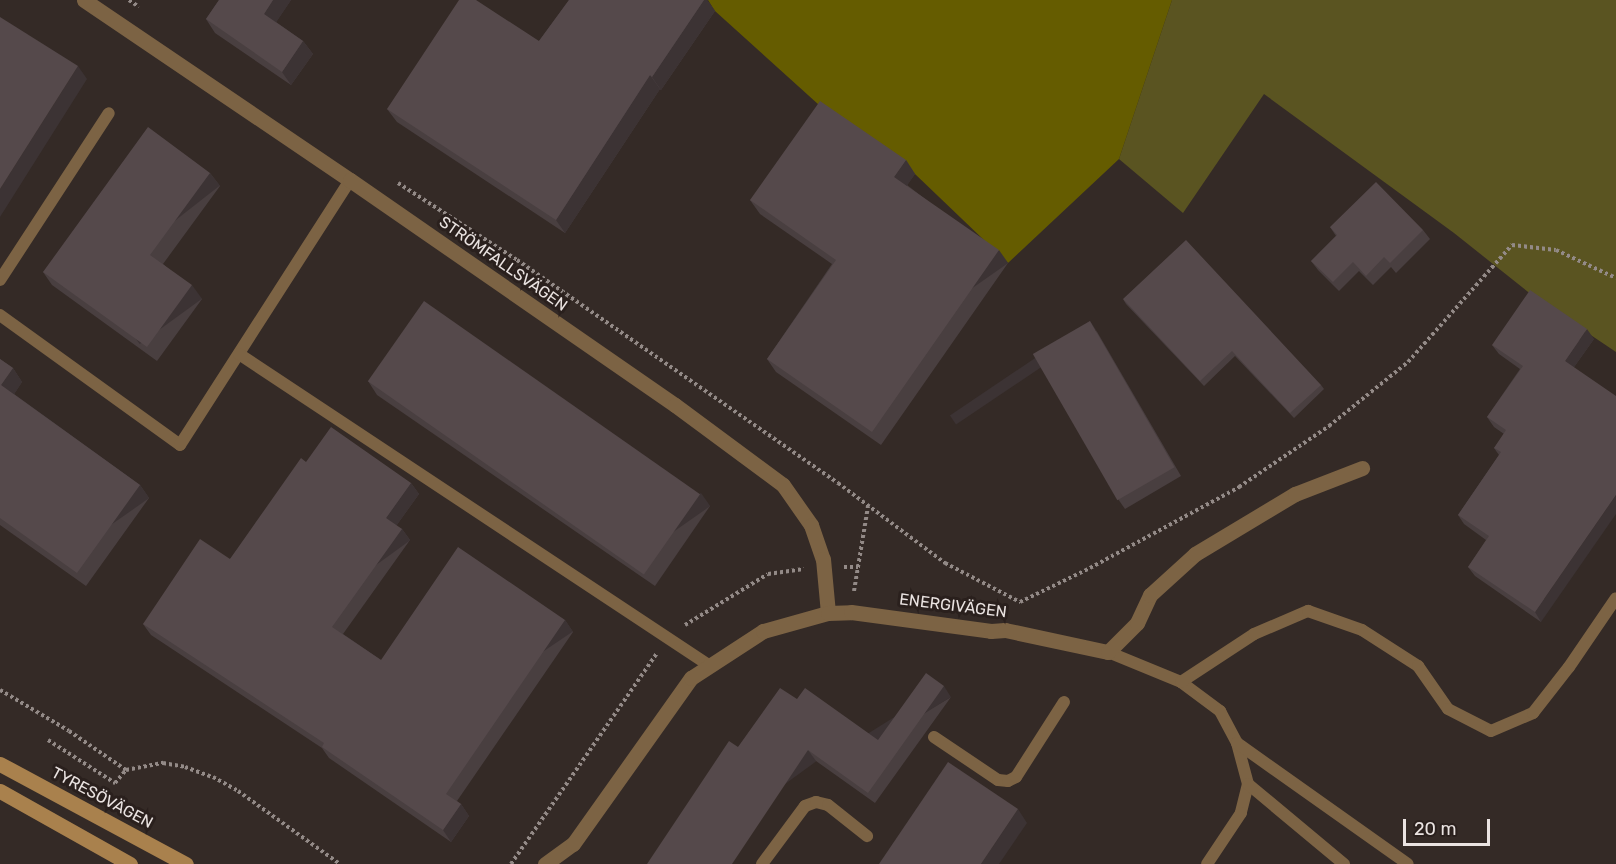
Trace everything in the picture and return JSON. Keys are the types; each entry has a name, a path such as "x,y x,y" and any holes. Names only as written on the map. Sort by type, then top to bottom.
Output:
{"main road":[{"name":"TYRESÖVÄGEN","path":"0,764 186,864"},
{"path":"0,791 130,864"}],"street":[{"name":"STRÖMFALLSVÄGEN","path":"84,0 350,180 729,443 783,485 811,525 824,567 828,613"},
{"path":"1108,652 1137,623 1150,595 1195,554 1295,494 1362,468"},
{"name":"ENERGIVÄGEN","path":"546,864 573,844 691,678 763,631 828,613 871,614 991,631 1005,630 1108,652"},
{"name":"ENERGIVÄGEN","path":"569,864 573,844"}],"lane":[{"path":"0,280 109,113"},
{"path":"0,315 180,445 350,180"},
{"path":"239,354 710,666"},
{"path":"1181,682 1254,634 1308,611 1362,630 1418,666 1448,709 1491,731 1533,714 1616,598"},
{"path":"1108,652 1181,682 1220,711 1237,743 1248,784 1241,813 1207,864"},
{"path":"934,737 998,780 1008,782 1016,777 1064,702"},
{"path":"1237,743 1408,864"},
{"path":"1248,784 1344,864"},
{"path":"762,864 805,806 816,802 828,805 867,836"}],"path":[{"path":"129,0 148,13"},
{"path":"391,178 517,260 868,506 945,563 1020,602 1090,568 1239,487 1329,426 1408,362 1512,245 1556,250 1616,278"},
{"path":"858,567 868,506"},
{"path":"511,864 667,637 768,574 824,567"},
{"path":"0,690 69,731 126,770"},
{"path":"48,740 115,783 126,770 163,763 186,767 213,777 238,791 340,864"}],"shaded area":[{"path":"708,0 1172,0 1119,159 1008,263 915,174 829,114 715,11"},
{"path":"1172,0 1616,0 1616,352 1537,299 1454,233 1264,94 1183,213 1119,159"}],"building":[{"path":"219,0 273,0 264,14 303,41 282,72 206,19"},
{"path":"459,0 476,0 539,41 569,0 704,0 652,77 650,75 556,220 387,109"},
{"path":"0,17 78,66 0,189"},
{"path":"820,101 906,160 894,177 999,250 872,432 767,359 836,260 750,200"},
{"path":"148,127 210,173 150,255 192,285 147,347 43,272"},
{"path":"1376,182 1423,230 1390,263 1384,257 1366,276 1353,262 1333,282 1311,261 1337,235 1330,227"},
{"path":"1186,240 1321,385 1290,413 1232,351 1200,381 1123,299"},
{"path":"1530,290 1587,329 1565,361 1616,396 1616,495 1535,612 1468,567 1489,536 1458,515 1501,452 1494,448 1506,430 1487,417 1523,366 1492,345"},
{"path":"424,301 700,494 644,575 368,381"},
{"path":"1090,321 1174,467 1117,500 1033,354"},
{"path":"0,359 13,368 1,385 140,485 77,573 0,518"},
{"path":"331,427 411,483 386,518 402,529 332,627 381,660 458,547 565,620 446,794 461,804 443,830 322,747 324,743 143,624 200,539 230,559 301,458 306,462"},
{"path":"926,673 944,686 868,793 808,750 732,864 647,864 729,741 738,747 780,688 797,699 805,688 878,740"},
{"path":"948,762 1018,809 981,864 879,864"}]}
